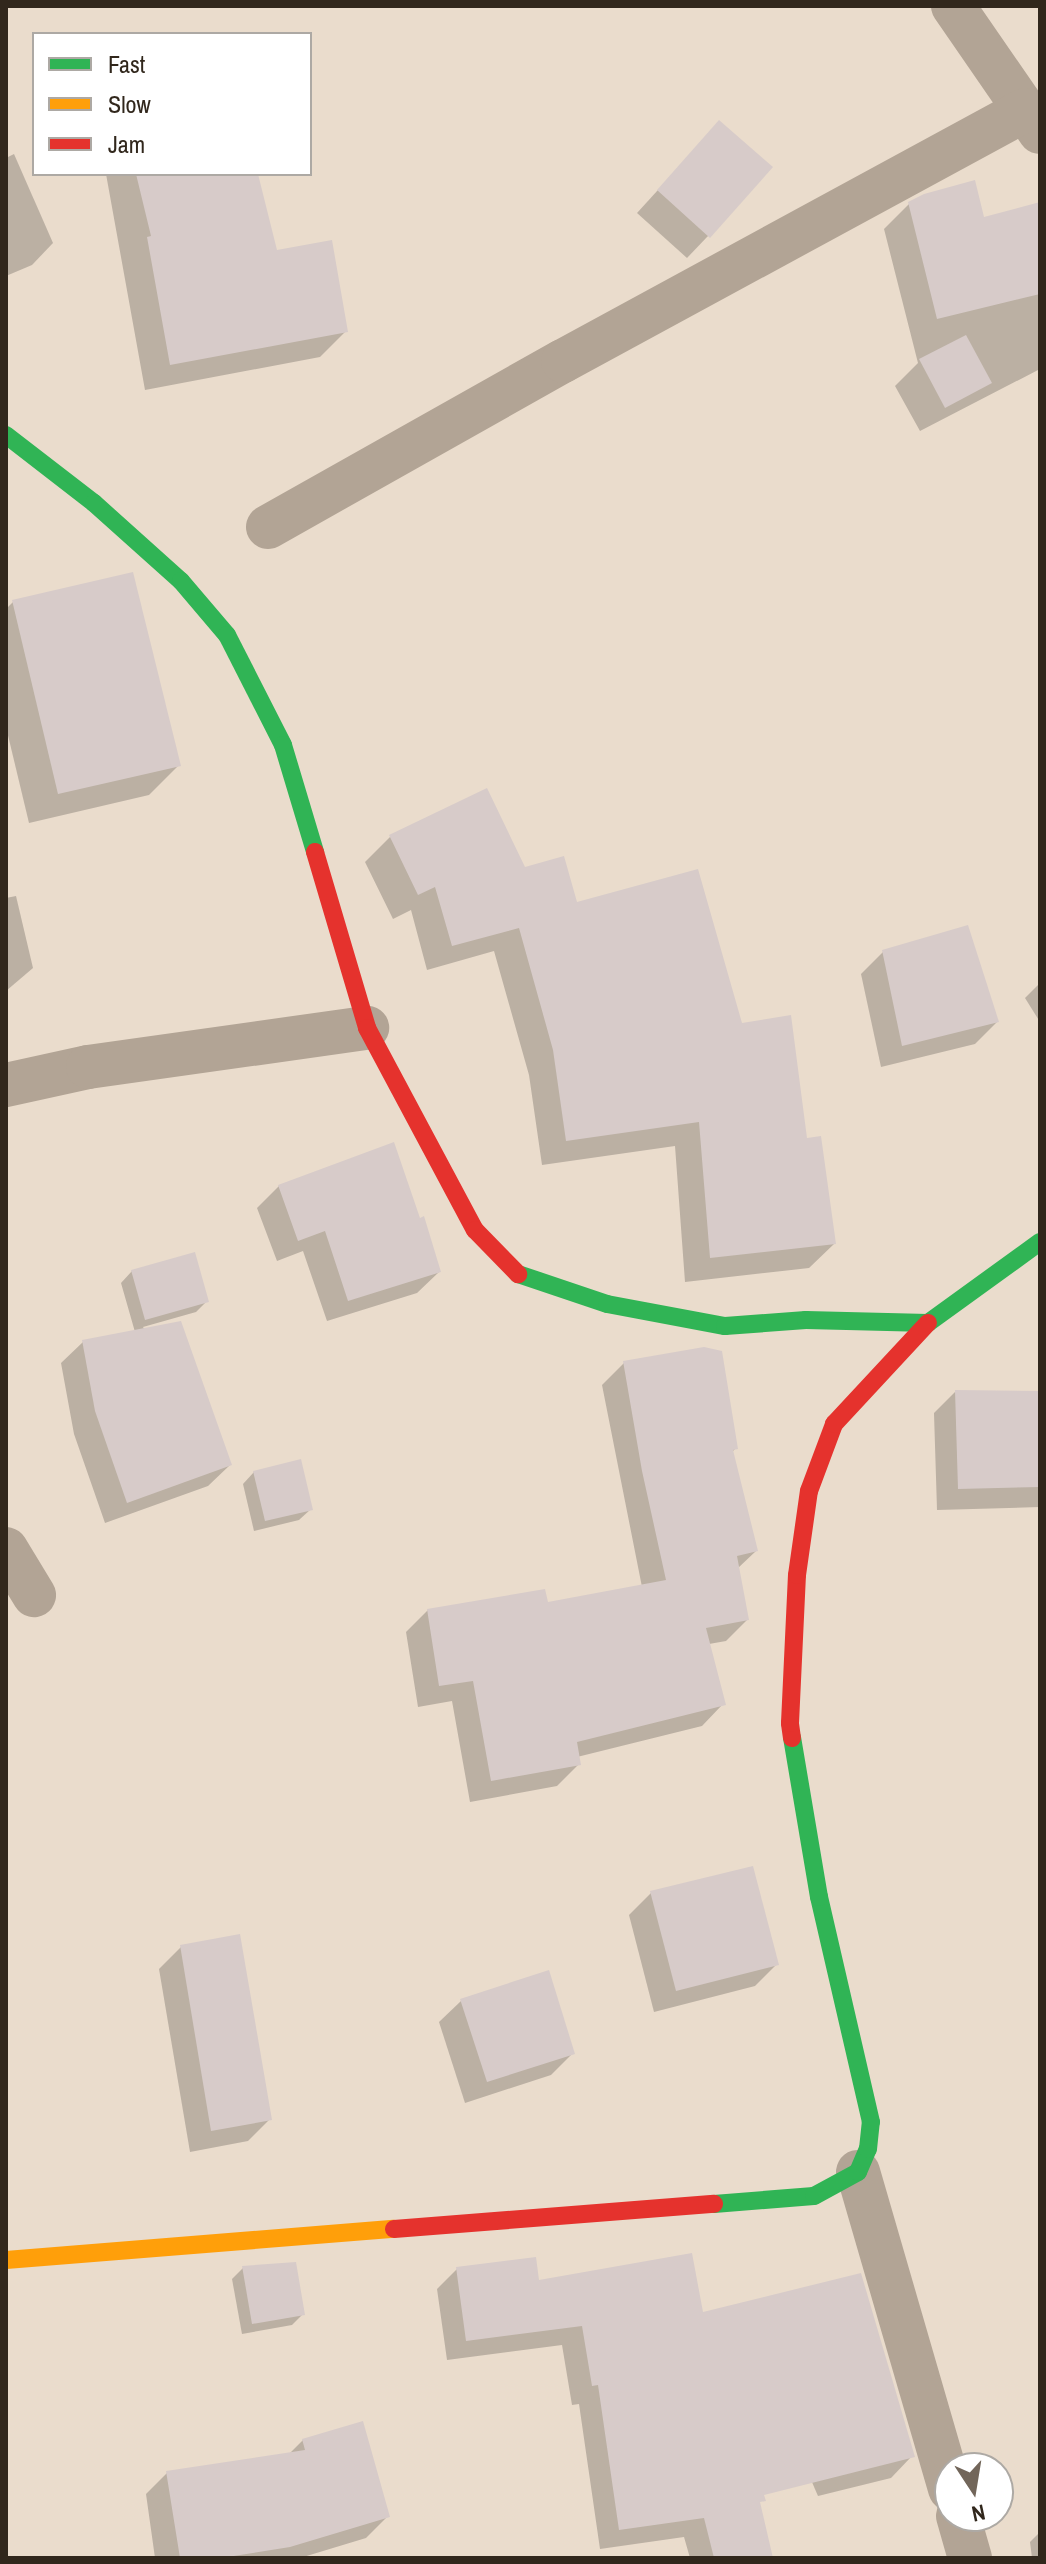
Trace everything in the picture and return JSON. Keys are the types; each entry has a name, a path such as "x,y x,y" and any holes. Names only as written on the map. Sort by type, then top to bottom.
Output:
{"street":[{"path":"268,527 563,361 1032,121 953,6"},
{"path":"6,435 94,503 181,581 227,635 283,745 367,1028 475,1230 522,1278 607,1304 725,1326 806,1320 928,1323"},
{"path":"6,1085 88,1067 367,1028"},
{"path":"6,2260 814,2196 836,2187 858,2172 868,2149 871,2122 819,1897 790,1723 797,1575 809,1491 834,1424 928,1323 1040,1242"},
{"path":"6,1549 34,1595"},
{"path":"858,2172 939,2452"},
{"path":"963,2532 970,2558"}],"building":[{"path":"719,120 773,167 710,238 657,190"},
{"path":"136,176 258,176 277,250 332,240 348,332 170,365 147,237 151,236"},
{"path":"975,180 984,217 1040,202 1040,294 937,319 908,202 924,194"},
{"path":"966,335 992,383 945,408 919,359"},
{"path":"133,572 181,766 58,794 12,600"},
{"path":"487,788 525,867 564,856 577,902 698,869 742,1023 791,1015 807,1138 821,1136 836,1244 710,1258 699,1122 566,1141 553,1050 519,928 452,946 435,887 418,895 389,835"},
{"path":"968,925 999,1022 902,1046 882,950"},
{"path":"394,1142 420,1218 424,1216 441,1272 348,1301 325,1231 298,1241 278,1185"},
{"path":"195,1252 209,1302 145,1320 131,1270"},
{"path":"181,1321 232,1465 127,1503 95,1411 82,1340"},
{"path":"704,1347 722,1351 738,1449 733,1450 758,1551 737,1556 749,1620 706,1628 726,1705 577,1742 581,1765 491,1781 473,1681 439,1686 427,1609 545,1589 548,1602 666,1580 642,1471 623,1361"},
{"path":"955,1390 1040,1391 1040,1487 958,1489"},
{"path":"301,1459 313,1510 265,1521 253,1471"},
{"path":"753,1866 779,1965 676,1991 650,1891"},
{"path":"240,1934 272,2120 211,2131 180,1945"},
{"path":"549,1970 575,2054 487,2082 460,1999"},
{"path":"692,2253 703,2312 861,2273 915,2457 764,2495 766,2501 760,2502 773,2558 714,2558 704,2518 619,2530 598,2385 592,2386 582,2326 466,2341 456,2267 536,2257 539,2280"},
{"path":"296,2262 305,2315 252,2324 242,2266"},
{"path":"363,2421 390,2517 290,2547 221,2558 180,2558 166,2471 305,2450 302,2439"}],"traffic: fast":[{"path":"6,435 94,503 181,581 227,635 283,745 315,852"},
{"path":"518,1274 607,1304 725,1326 806,1320 928,1323 1040,1242"},
{"path":"714,2204 814,2196 858,2172 868,2149 871,2122 819,1897 792,1738"}],"traffic: slow":[{"path":"6,2260 394,2229"}],"traffic: jam":[{"path":"315,852 367,1028 475,1230 518,1274"},
{"path":"792,1738 790,1723 797,1575 809,1491 834,1424 928,1323"},
{"path":"394,2229 714,2204"}]}
